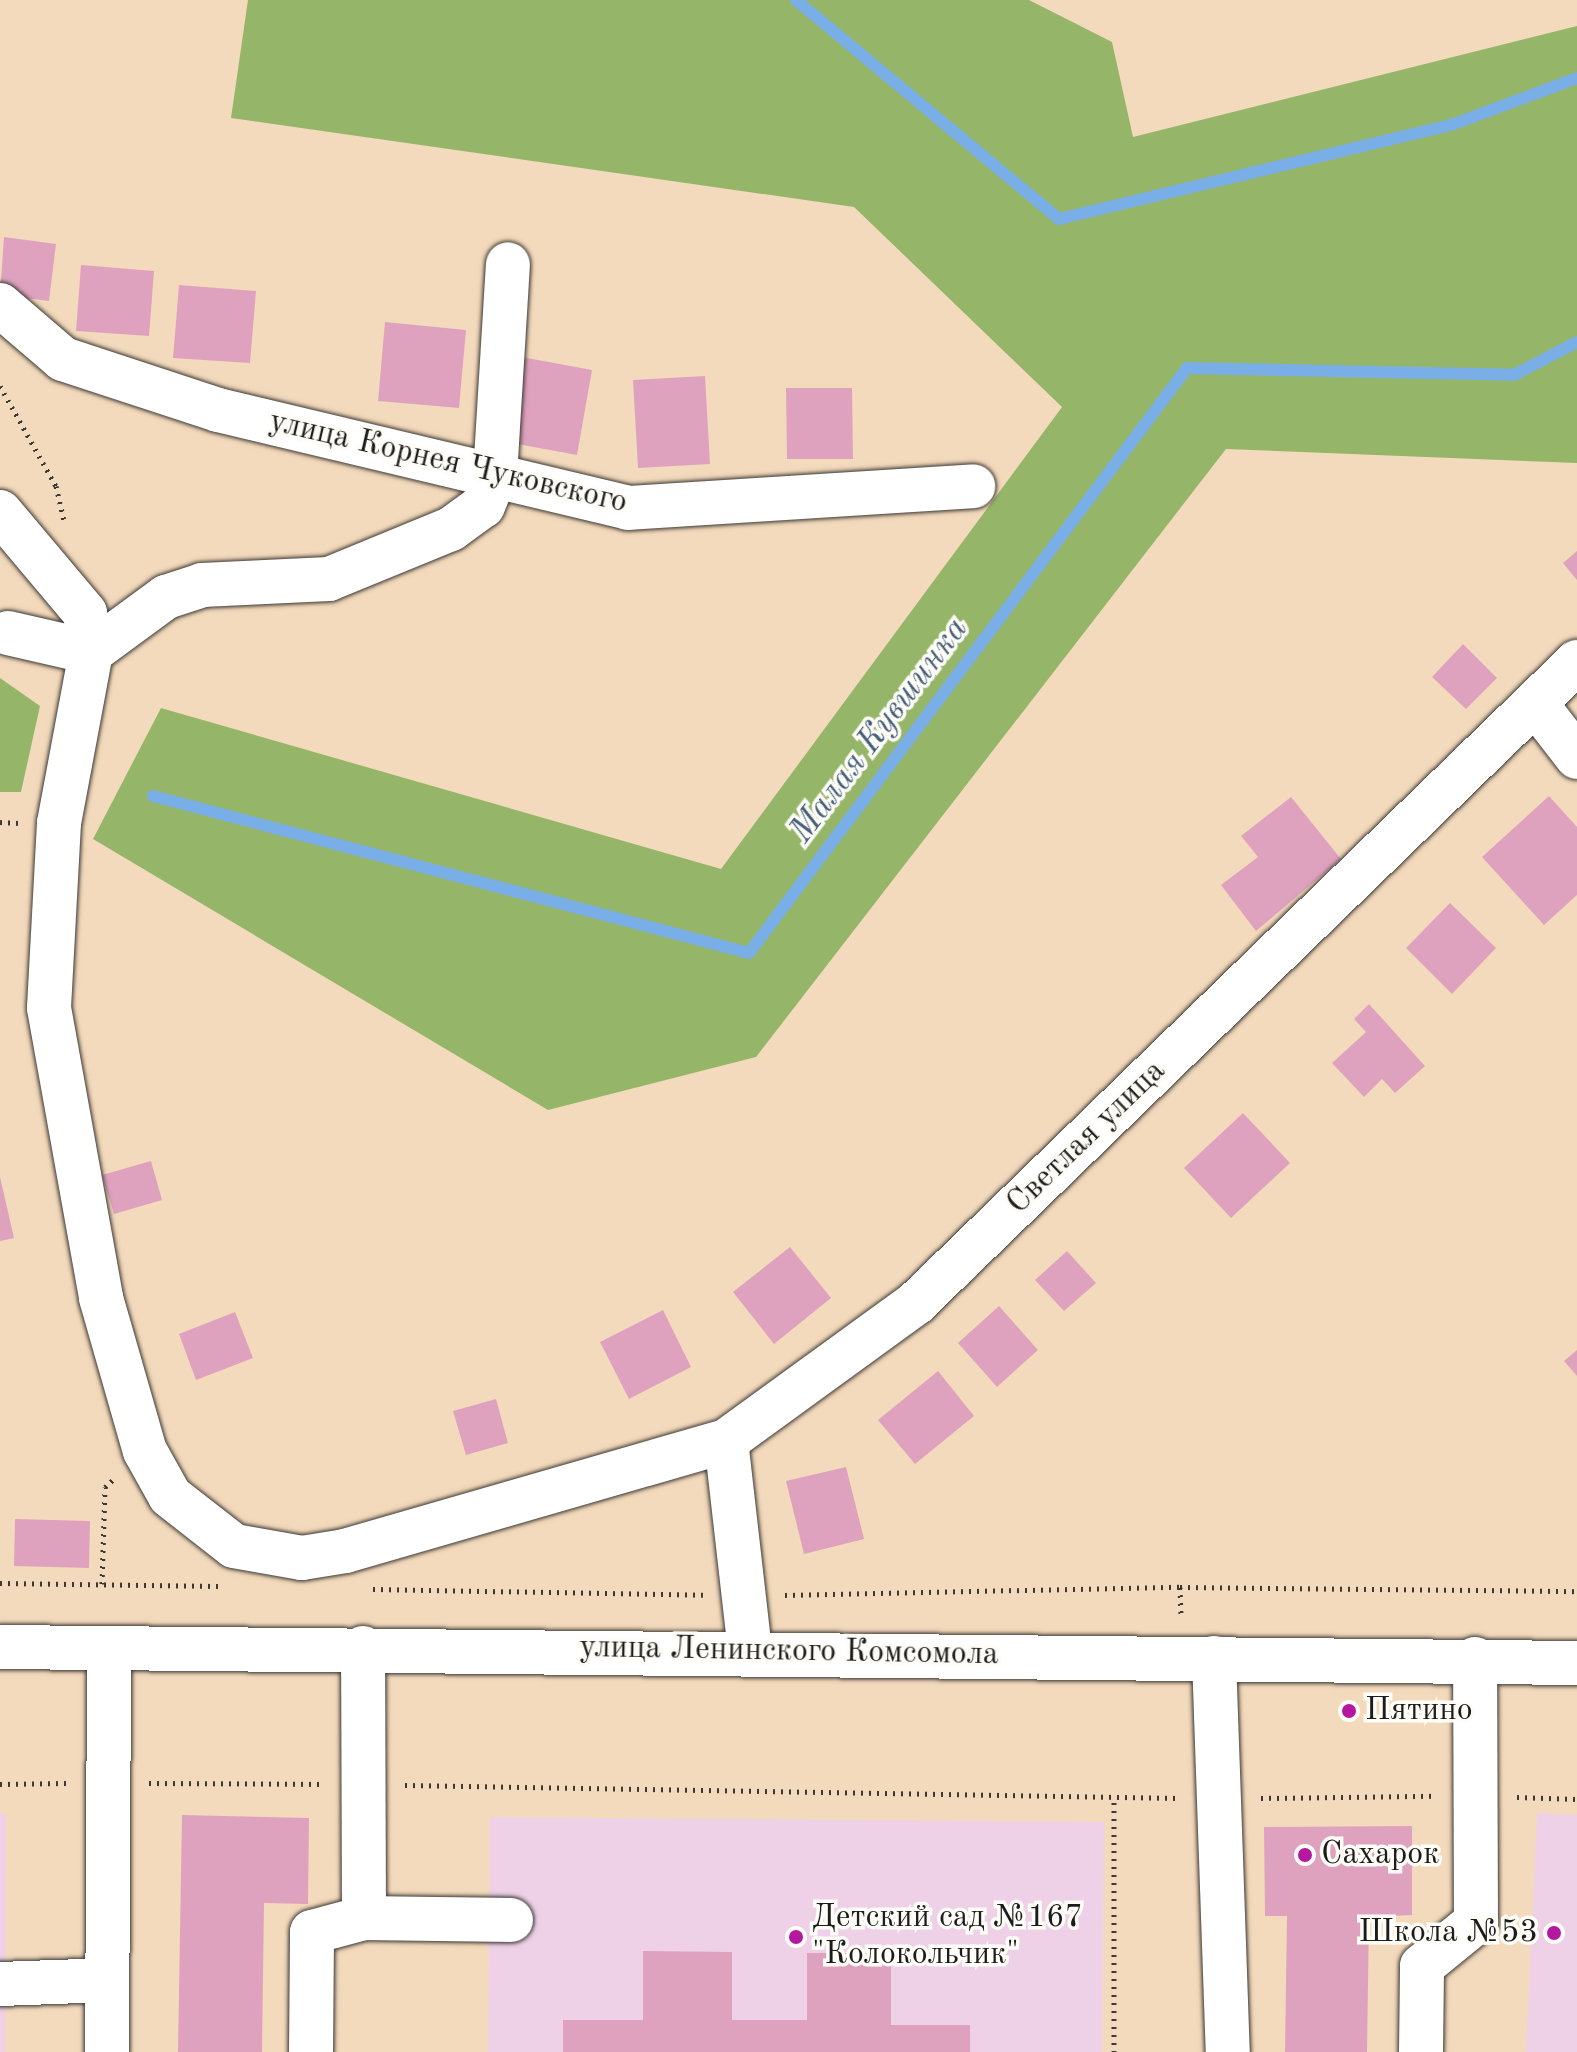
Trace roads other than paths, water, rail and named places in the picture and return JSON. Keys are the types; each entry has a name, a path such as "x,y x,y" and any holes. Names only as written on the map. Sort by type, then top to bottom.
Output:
{"street":[{"path":"8,633 91,652 166,597 202,585 329,579 451,529 483,506 495,476 508,264"},
{"name":"улица Корнея Чуковского","path":"0,305 63,359 218,410 628,508 973,486"},
{"path":"0,512 85,613 91,652 59,823 49,1008 101,1298 145,1451 170,1496 200,1526 234,1546 302,1558 726,1441 750,1651"},
{"name":"Светлая улица","path":"726,1441 916,1303 1577,662"},
{"path":"1536,704 1577,757"},
{"name":"улица Ленинского Комсомола","path":"0,1647 750,1651 1475,1659 1577,1663"},
{"path":"107,2052 109,1648"},
{"path":"363,1648 364,1918"},
{"path":"1214,1658 1228,2052"},
{"path":"1421,2052 1422,1966 1476,1922 1475,1659"},
{"path":"311,2052 312,1932 364,1918 511,1920"},
{"path":"0,1984 107,1980"}],"waterway":[{"path":"796,0 1059,219 1454,124 1577,78"},
{"name":"Малая Кувшинка","path":"153,796 749,953 1187,368 1514,375 1577,342"}],"place":[{"name":"Пятино","path":"1349,1711"},
{"name":"Сахарок","path":"1305,1855"},
{"name":"Школа №53","path":"1554,1933"},
{"name":"Детский сад №167 \"Колокольчик\"","path":"796,1937"}]}
